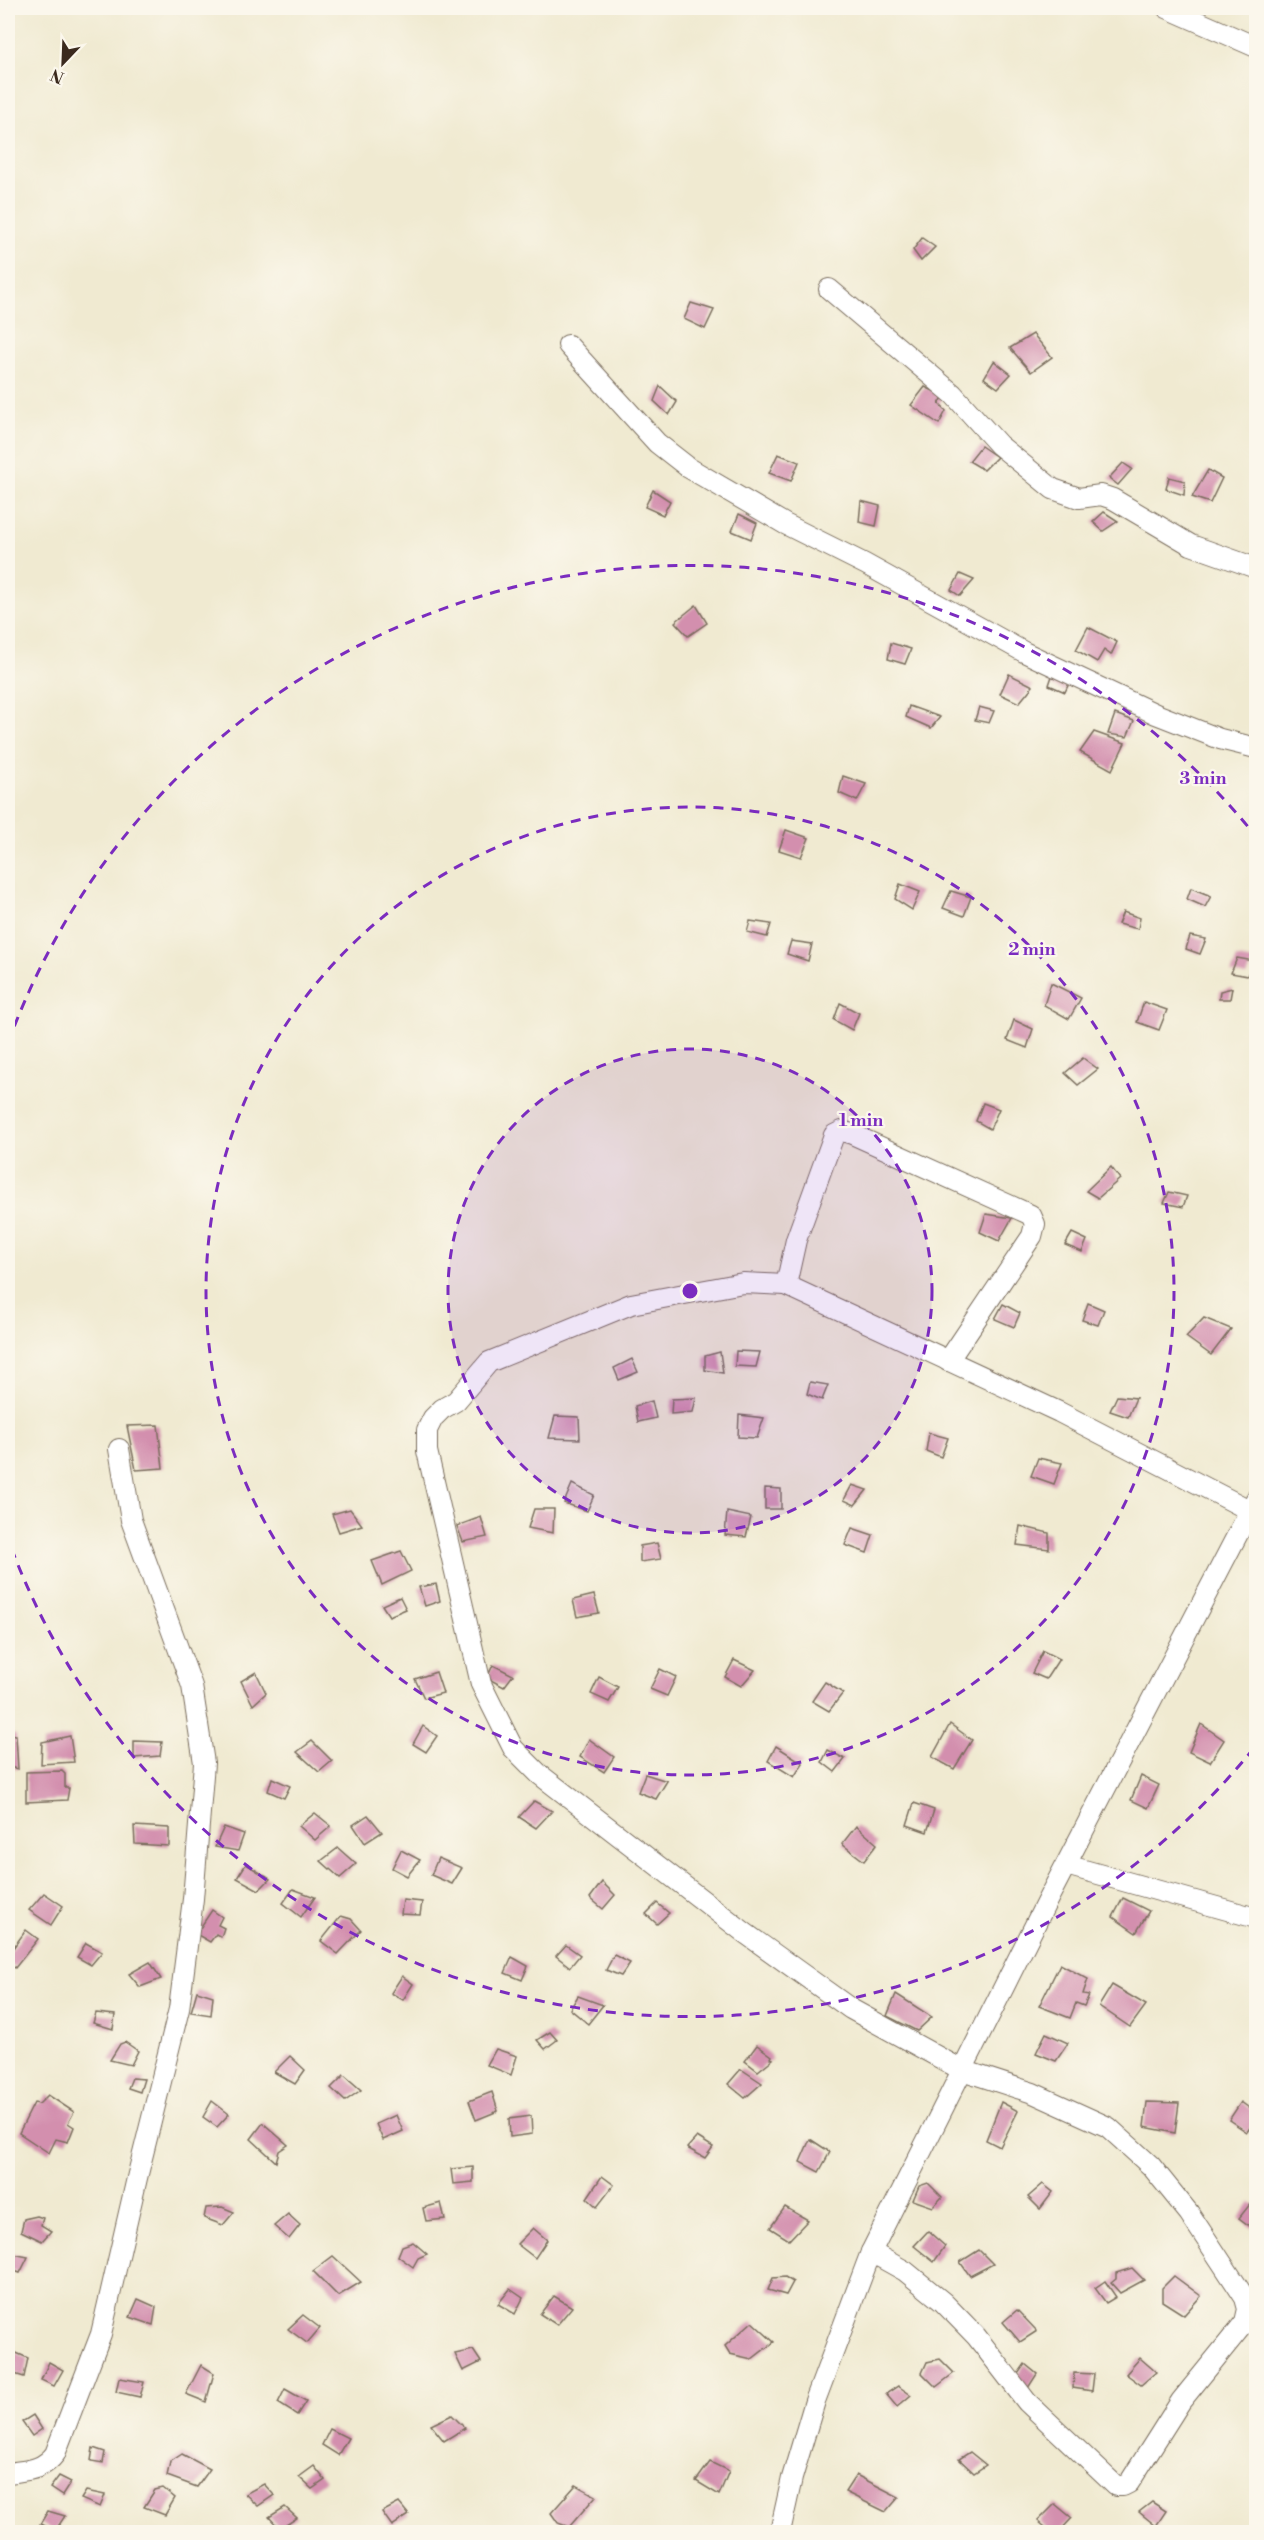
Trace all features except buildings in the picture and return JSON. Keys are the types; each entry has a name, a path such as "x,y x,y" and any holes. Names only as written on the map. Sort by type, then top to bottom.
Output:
{"street":[{"path":"1167,8 1257,47"},
{"path":"829,289 953,394 999,445 1053,489 1079,498 1101,495 1113,499 1191,545 1257,568"},
{"path":"568,345 657,443 699,474 785,524 865,564 1024,652 1156,714 1220,739 1257,748"},
{"path":"786,1285 796,1240 834,1136 842,1131 1031,1215 1035,1224 1032,1236 948,1361"},
{"path":"780,2532 792,2478 815,2401 871,2252 962,2070 1066,1865 1254,1505 786,1285 743,1283 631,1304 489,1362 456,1401 433,1418 427,1430 429,1462 481,1684 513,1748 539,1774 745,1933 851,2009 962,2070 1033,2093 1108,2127 1151,2166 1189,2213 1245,2298 1248,2309 1245,2322 1181,2401 1129,2483 1123,2487 1116,2486 1027,2402 976,2336 943,2302 905,2271 871,2252"},
{"path":"8,2473 37,2469 47,2465 55,2454 101,2334 179,2009 193,1899 204,1763 192,1686 131,1520 119,1449"},
{"path":"1066,1865 1257,1918"}]}
